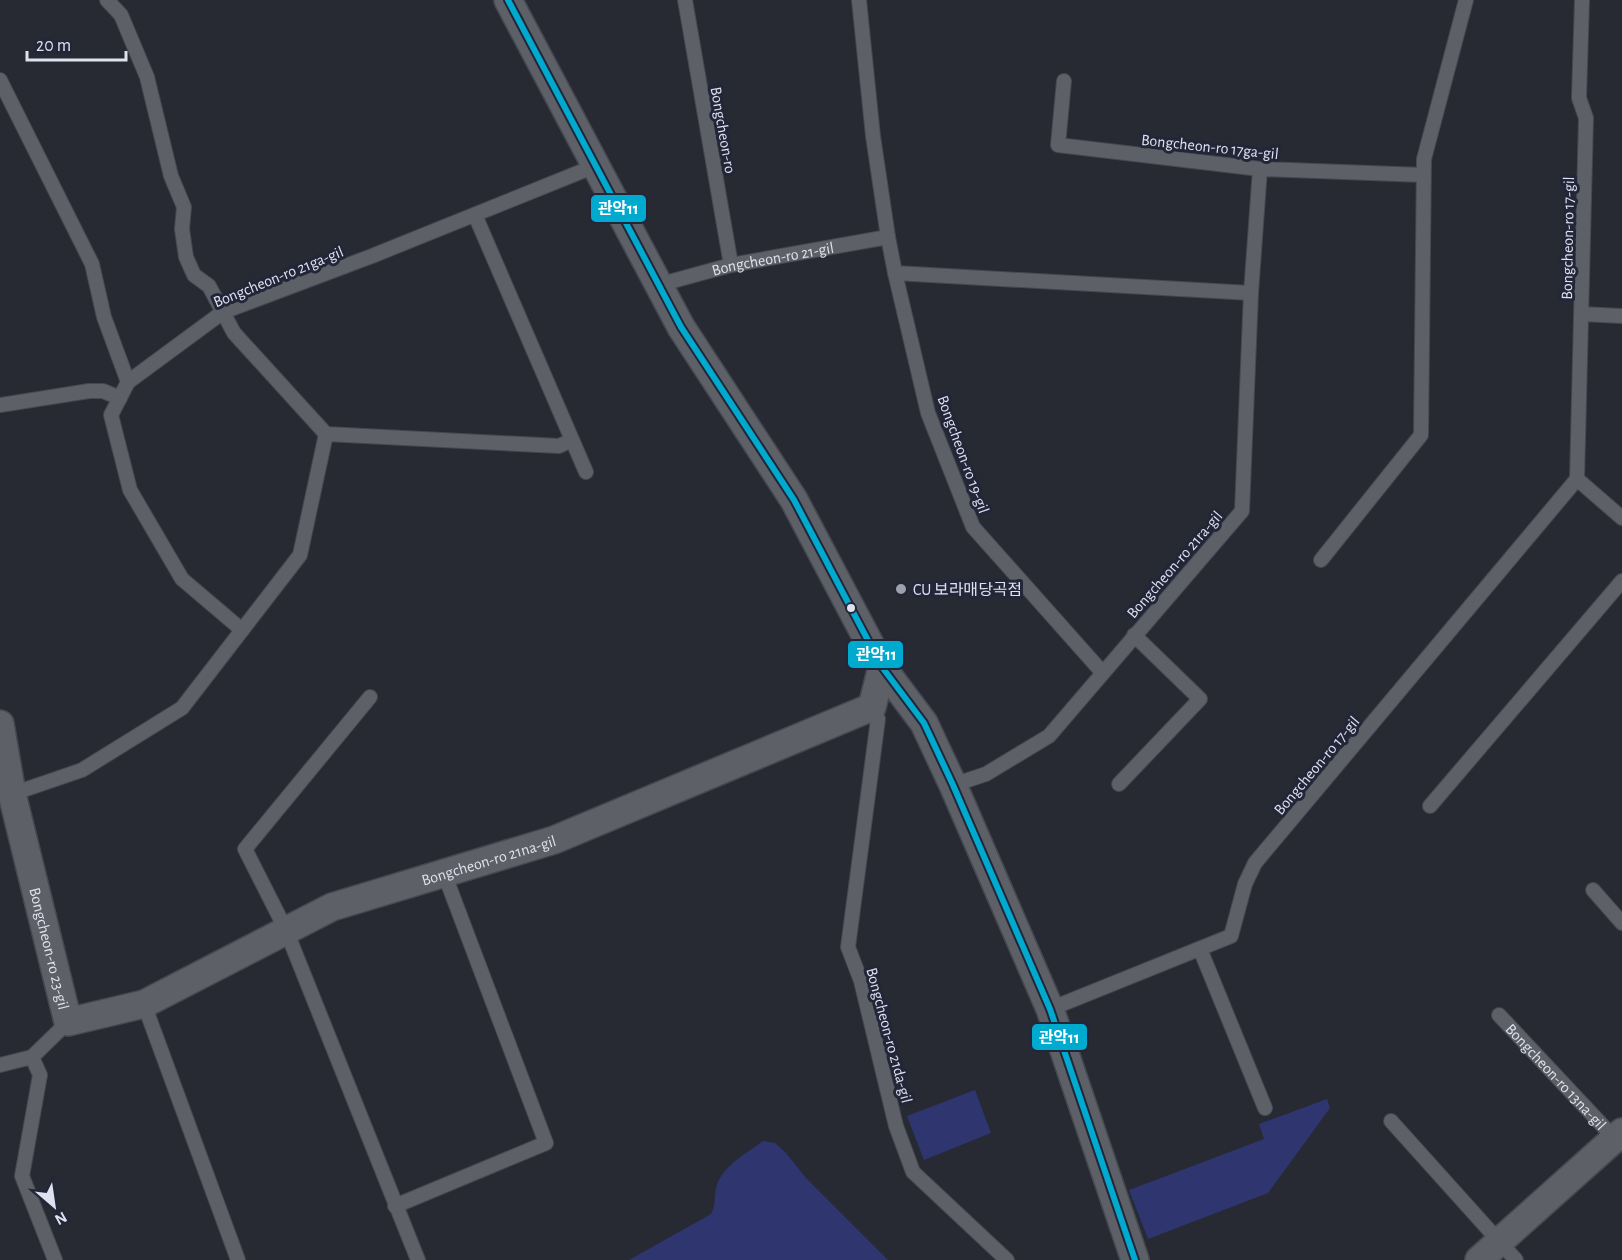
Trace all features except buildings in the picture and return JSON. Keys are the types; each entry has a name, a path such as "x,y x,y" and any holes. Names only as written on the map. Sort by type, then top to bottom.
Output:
{"street":[{"path":"508,0 681,327 794,500 882,667 924,723 954,785 1050,1009 1135,1260"},
{"path":"872,707 882,667"},
{"name":"Bongcheon-ro 21na-gil","path":"68,1022 144,1004 333,907 554,840 872,707"},
{"name":"Bongcheon-ro 23-gil","path":"0,724 12,794 68,1022"},
{"name":"Bongcheon-ro 13na-gil","path":"1479,1260 1507,1251 1620,1138"}],"lane":[{"path":"106,0 121,15 147,77 171,176 184,207 182,229 186,257 194,275 209,286 234,333 326,434 559,446 572,440"},
{"name":"Bongcheon-ro","path":"685,0 731,265"},
{"name":"Bongcheon-ro 19-gil","path":"860,0 873,136 888,237 928,413 973,527 1102,672"},
{"path":"1321,560 1421,435 1424,159 1466,0"},
{"name":"Bongcheon-ro 17-gil","path":"1050,1009 1231,936 1245,884 1255,863 1576,479 1586,118 1579,98 1582,0"},
{"path":"0,80 92,264 104,317 128,382"},
{"name":"Bongcheon-ro 17ga-gil","path":"1064,81 1058,146 1260,169 1423,175"},
{"name":"Bongcheon-ro 21ga-gil","path":"242,630 182,579 130,490 111,415 128,382 223,312 595,166"},
{"name":"Bongcheon-ro 21ra-gil","path":"954,785 986,774 1049,736 1242,511 1251,293 1260,169"},
{"path":"475,215 586,472"},
{"name":"Bongcheon-ro 21-gil","path":"658,285 731,265 888,237"},
{"path":"895,273 1251,293"},
{"path":"1582,314 1622,316"},
{"path":"0,405 89,391 103,391 120,398"},
{"path":"12,794 82,771 182,708 300,555 326,434"},
{"path":"1576,479 1622,518"},
{"path":"1430,806 1622,581"},
{"path":"1119,784 1200,699 1134,635"},
{"path":"370,697 245,849 286,930 418,1260"},
{"name":"Bongcheon-ro 21da-gil","path":"872,707 878,719 848,947 861,981 896,1126 913,1173 1007,1260"},
{"path":"395,1206 546,1143 444,873"},
{"path":"1593,890 1622,923"},
{"path":"1200,949 1265,1108"},
{"path":"144,1004 238,1260"},
{"name":"Bongcheon-ro 13na-gil","path":"1500,1015 1620,1138"},
{"name":"Bongcheon-ro 23-gil","path":"32,1057 68,1022"},
{"path":"0,1065 32,1057 40,1074 22,1176 55,1260"},
{"path":"1391,1121 1507,1251"}],"shaded area":[{"path":"975,1090 991,1133 924,1160 907,1116"},
{"path":"1327,1099 1330,1108 1268,1193 1148,1239 1129,1190 1264,1139 1259,1124"},
{"path":"763,1141 775,1143 786,1153 806,1178 888,1260 629,1260 711,1214 717,1186 726,1170"}],"transit line":[{"name":"관악11","path":"508,0 681,327 794,500 882,667 924,723 1050,1009 1135,1260"}],"place":[{"name":"CU 보라매당곡점","path":"901,589"}]}
